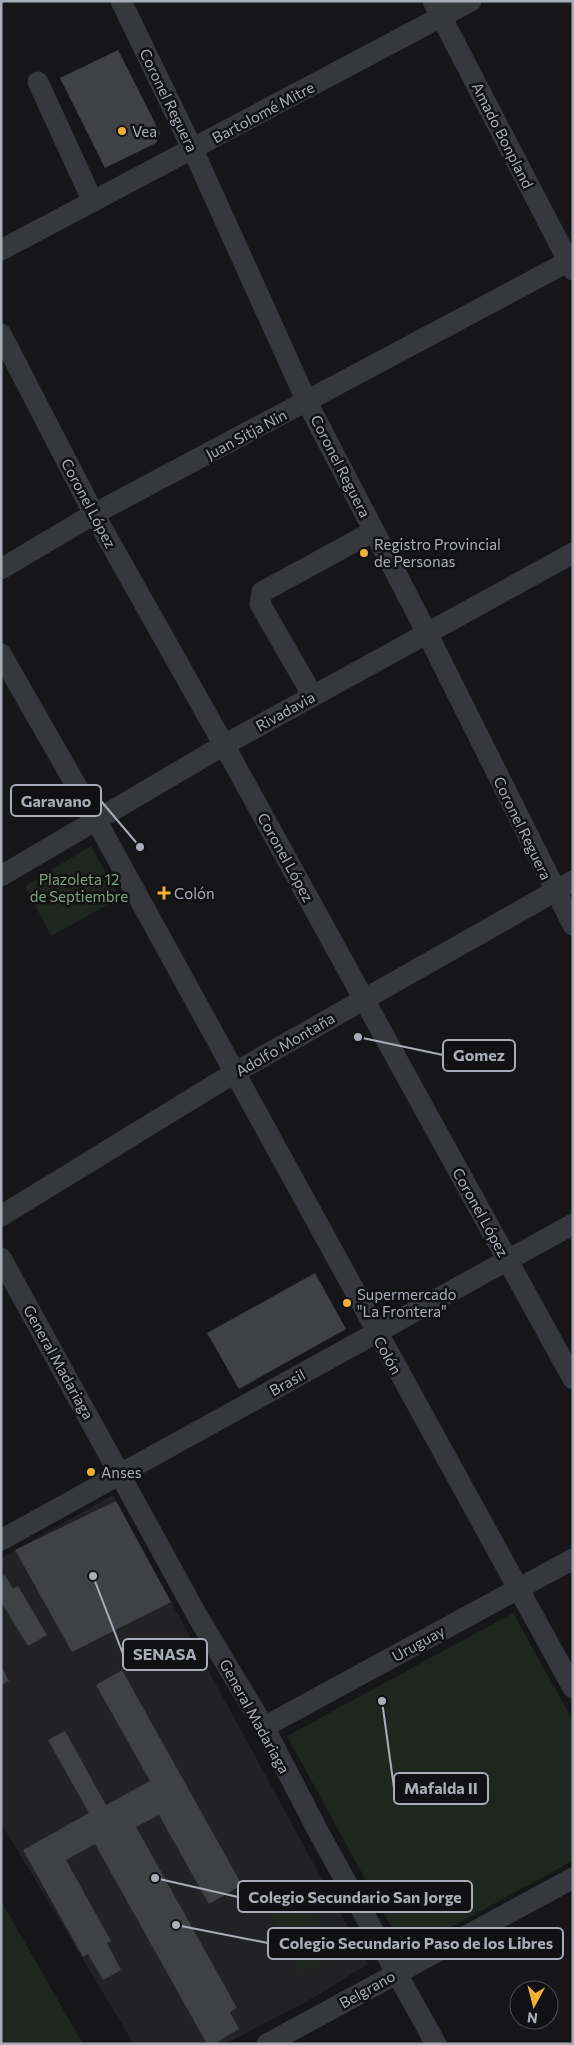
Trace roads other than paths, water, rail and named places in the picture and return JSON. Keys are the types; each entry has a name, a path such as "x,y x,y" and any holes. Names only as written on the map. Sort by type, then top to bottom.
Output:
{"street":[{"name":"Coronel Reguera","path":"121,1 193,150 308,402 427,633 554,891 573,925"},
{"name":"Bartolomé Mitre","path":"1,250 193,150 437,9 471,1"},
{"name":"Amado Bonpland","path":"437,9 571,263"},
{"path":"38,82 93,202"},
{"name":"Juan Sitja Nin","path":"1,569 94,514 571,263"},
{"name":"Coronel López","path":"1,334 94,514 224,745 573,1379"},
{"path":"313,696 260,604 262,592 374,531"},
{"name":"Rivadavia","path":"1,876 224,745 573,553"},
{"name":"Colón","path":"1,654 96,820 376,1333 573,1688"},
{"name":"Adolfo Montaña","path":"1,1216 234,1073 573,880"},
{"name":"Brasil","path":"1,1540 573,1224"},
{"name":"General Madariaga","path":"1,1258 198,1617 264,1727 395,1973 436,2044"},
{"name":"Uruguay","path":"264,1727 573,1559"},
{"name":"Belgrano","path":"267,2044 573,1878"}],"place":[{"name":"Vea","path":"122,131"},
{"name":"Registro Provincial de Personas","path":"364,553"},
{"name":"Garavano","path":"140,847"},
{"name":"Colón","path":"164,893"},
{"name":"Gomez","path":"358,1037"},
{"name":"Supermercado \"La Frontera\"","path":"347,1303"},
{"name":"Anses","path":"91,1472"},
{"name":"SENASA","path":"93,1576"},
{"name":"Mafalda II","path":"382,1701"},
{"name":"Colegio Secundario San Jorge","path":"155,1878"},
{"name":"Colegio Secundario Paso de los Libres","path":"176,1925"}],"park label":[{"name":"Plazoleta 12 de Septiembre","path":"79,888"}]}
